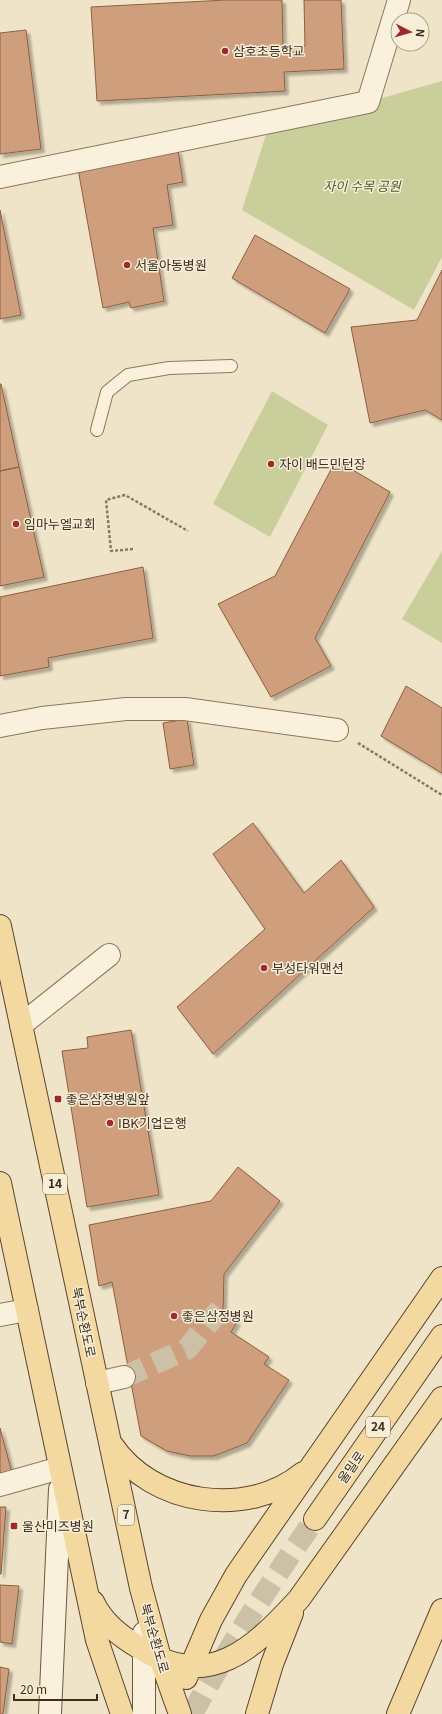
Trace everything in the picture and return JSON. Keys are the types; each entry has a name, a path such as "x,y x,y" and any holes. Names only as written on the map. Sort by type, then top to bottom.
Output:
{"main road":[{"name":"북부순환도로","path":"0,926 141,1588 152,1655 178,1712"},
{"path":"0,1183 97,1640 122,1714"},
{"path":"178,1712 189,1667 211,1620 236,1575 442,1278"},
{"name":"울밀로","path":"315,1518 442,1336"},
{"path":"86,1590 97,1610 108,1624 123,1638 152,1655 189,1667 207,1667 225,1661 251,1645 275,1625 299,1599 442,1398"},
{"path":"110,1442 120,1457 142,1476 159,1485 202,1499 238,1500 260,1495 282,1486 299,1476 313,1464"},
{"path":"257,1714 274,1658 299,1599"},
{"path":"398,1714 442,1610"}],"street":[{"path":"0,177 368,102 398,0"},
{"path":"0,726 42,718 126,709 185,709 337,730"},
{"path":"21,1026 109,955"},
{"path":"0,1315 27,1310"},
{"path":"97,1383 124,1377"},
{"path":"0,1485 60,1468 58,1568 50,1714"},
{"path":"144,1714 152,1655"}],"lane":[{"path":"97,430 107,392 128,375 170,368 231,366"}],"path":[{"path":"132,549 111,551 106,500 125,495 188,531"},
{"path":"337,730 442,795"}],"green space":[{"name":"자이 수목 공원","path":"442,81 442,257 414,310 242,210 270,122 368,102"},
{"name":"자이 배드민턴장","path":"272,391 328,425 270,537 213,504"},
{"path":"442,551 442,643 402,619"}],"building":[{"path":"226,0 282,0 283,47 305,46 304,0 341,0 344,69 284,72 285,91 97,101 91,7"},
{"path":"26,30 41,149 0,154 0,33"},
{"name":"서울아동병원","path":"178,150 183,182 167,185 173,225 153,228 164,301 131,308 129,302 103,308 78,169"},
{"path":"0,210 21,315 0,319"},
{"path":"255,235 350,289 325,333 232,278"},
{"path":"442,270 442,420 425,410 370,423 351,327 417,320"},
{"path":"0,384 19,467 0,471"},
{"path":"336,460 390,492 315,638 331,666 271,697 218,604 275,576"},
{"name":"임마누엘교회","path":"19,467 44,577 0,586 0,471"},
{"path":"143,567 153,638 48,658 49,667 0,676 0,597"},
{"path":"406,686 442,708 442,773 381,736"},
{"path":"187,719 194,765 170,769 163,723"},
{"name":"부성타워맨션","path":"253,823 304,893 341,860 374,907 213,1054 177,1007 265,929 213,854"},
{"name":"IBK기업은행","path":"131,1030 159,1195 87,1207 62,1051 88,1048 87,1037"},
{"name":"좋은삼정병원","path":"238,1167 280,1201 224,1274 223,1311 237,1322 231,1332 269,1357 264,1364 289,1380 247,1443 214,1456 190,1456 167,1451 141,1436 112,1282 99,1286 89,1225 211,1201"},
{"path":"0,1428 12,1473 0,1476"},
{"path":"0,1507 6,1507 1,1574 0,1574"},
{"path":"0,1585 19,1586 12,1644 0,1642"},
{"path":"0,1667 9,1669 3,1714 0,1714"}],"tunnel":[{"path":"124,1377 187,1349 226,1302"},
{"path":"192,1714 251,1615 282,1566 315,1519"}],"place":[{"name":"삼호초등학교","path":"225,51"},
{"name":"서울아동병원","path":"127,265"},
{"name":"자이 배드민턴장","path":"271,464"},
{"name":"임마누엘교회","path":"16,524"},
{"name":"부성타워맨션","path":"264,968"},
{"name":"좋은삼정병원앞","path":"58,1099"},
{"name":"IBK기업은행","path":"110,1123"},
{"name":"좋은삼정병원","path":"174,1316"},
{"name":"울산미즈병원","path":"14,1526"}]}
